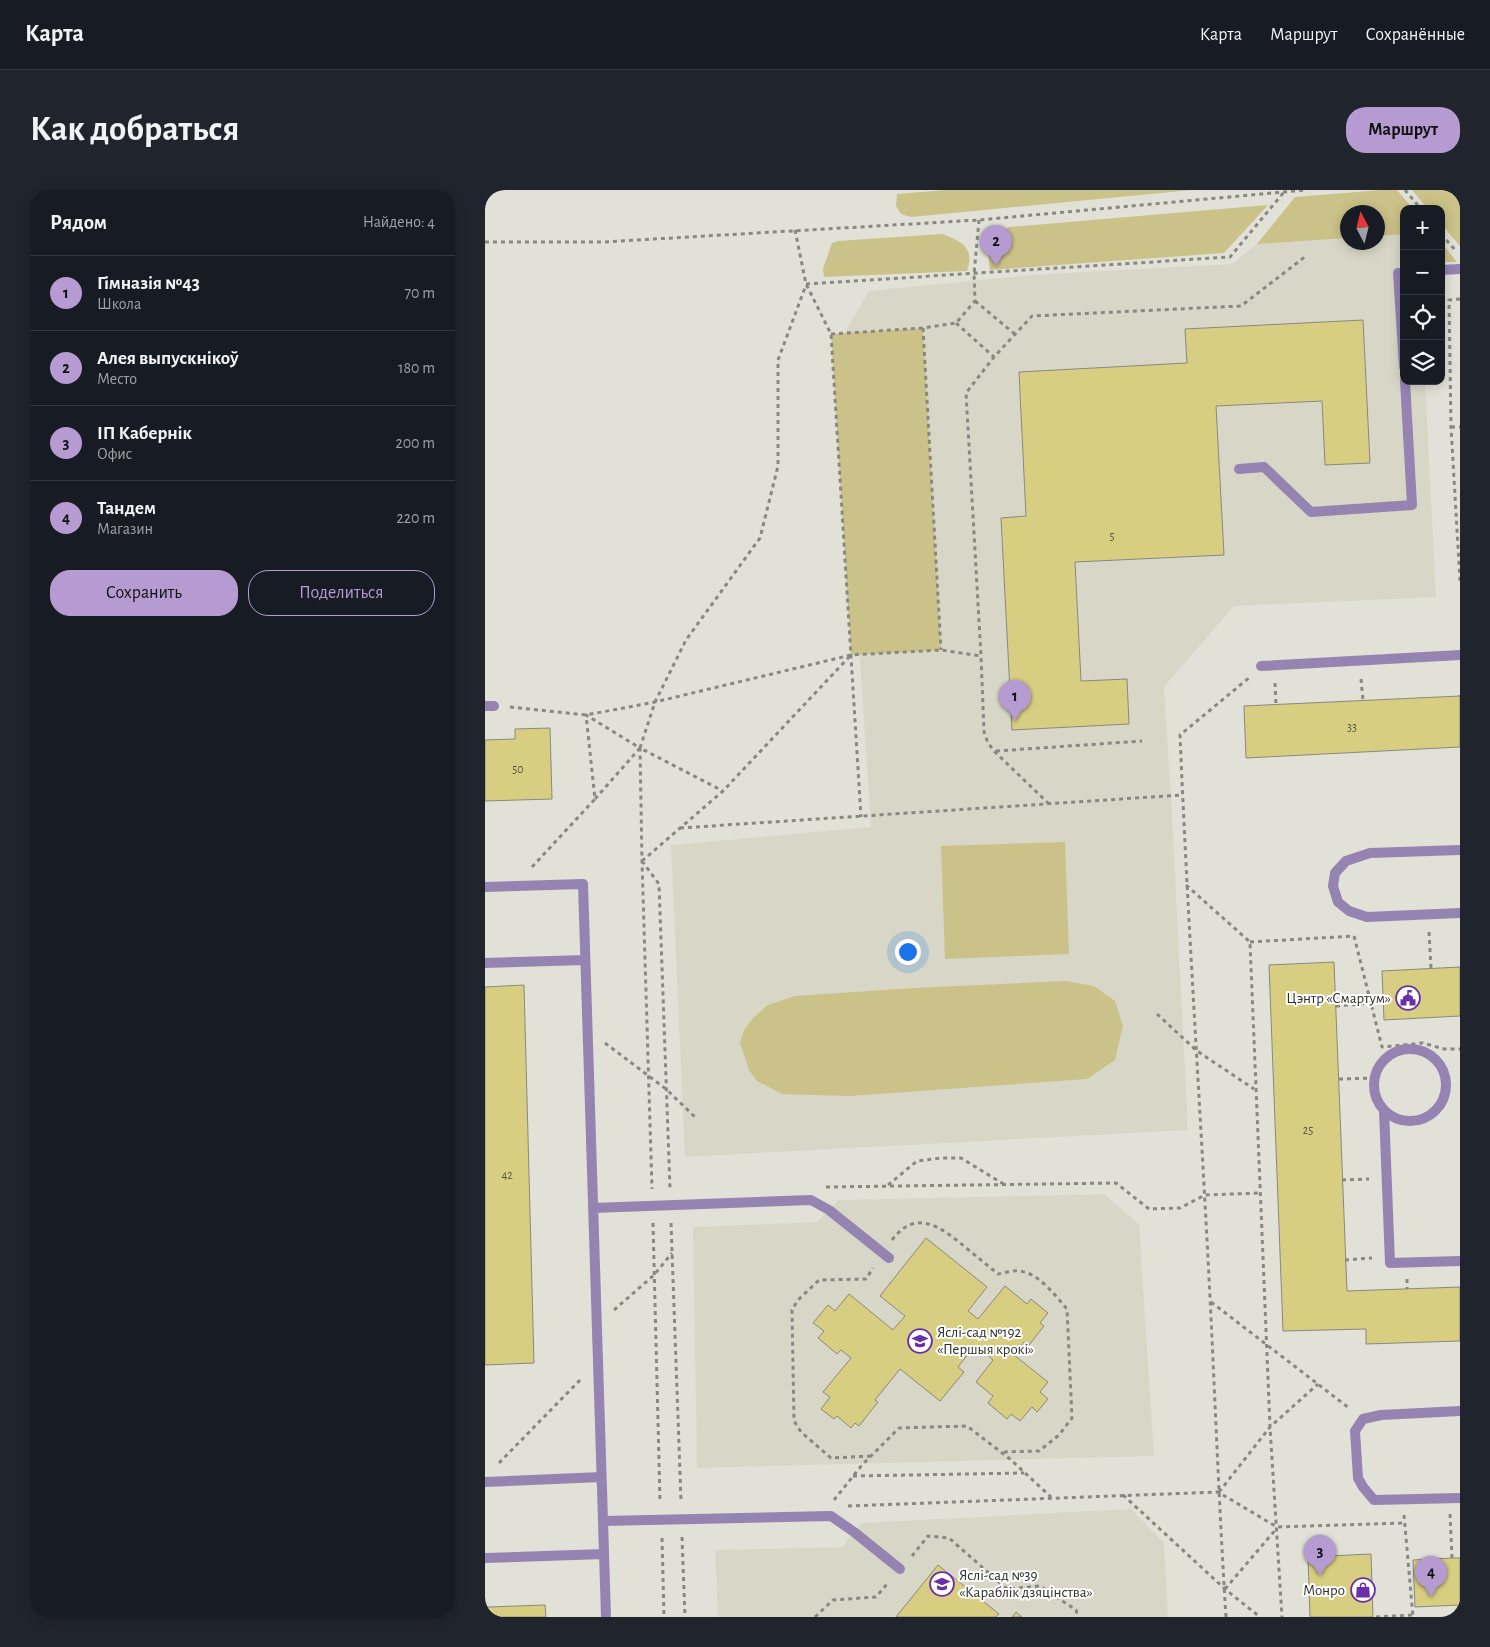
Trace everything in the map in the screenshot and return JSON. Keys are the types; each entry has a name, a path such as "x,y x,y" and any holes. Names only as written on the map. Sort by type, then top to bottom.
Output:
{"lane":[{"path":"1445,270 1460,269"},
{"path":"1400,274 1398,274 1402,340"},
{"path":"1239,469 1264,467 1311,512 1412,505 1405,385"},
{"path":"1261,666 1460,655"},
{"path":"1460,850 1370,854 1346,861 1335,873 1333,886 1338,902 1349,911 1367,917 1460,913"},
{"path":"485,887 583,884 606,1617"},
{"path":"485,963 585,960"},
{"path":"1407,1048 1429,1053 1438,1061 1445,1072 1447,1084 1445,1096 1440,1107 1430,1116 1419,1120 1406,1121 1394,1117 1384,1110 1375,1095 1374,1078 1378,1066 1385,1058 1395,1051 1407,1048"},
{"path":"1384,1110 1390,1263 1460,1260"},
{"path":"593,1208 811,1200 829,1210 886,1256"},
{"path":"1455,1498 1374,1500 1358,1478 1355,1431 1363,1419 1381,1415 1460,1411"},
{"path":"485,1482 601,1477"},
{"path":"603,1521 831,1516 901,1569"},
{"path":"485,1558 604,1554"}],"path":[{"path":"485,242 603,242 979,220 1305,190"},
{"path":"1405,190 1418,205"},
{"path":"806,284 1230,257 1284,192"},
{"path":"831,334 923,328 956,323 975,301 974,274 979,220"},
{"path":"795,230 806,284 831,334 861,817"},
{"path":"1445,239 1460,256"},
{"path":"1049,804 995,752 988,744 984,732 966,393 994,357 1032,316 1241,306 1306,256"},
{"path":"664,1617 640,748 655,702 686,640 759,538 778,466 778,360 806,284"},
{"path":"1460,299 1449,300 1451,427 1460,581"},
{"path":"975,301 1015,334"},
{"path":"956,323 994,357"},
{"path":"923,328 941,650"},
{"path":"1451,427 1460,427"},
{"path":"490,706 587,715 655,702 851,655 941,650 981,656"},
{"path":"642,861 723,791 851,655"},
{"path":"1227,1617 1218,1492 1211,1302 1186,885 1180,735 1261,666"},
{"path":"587,715 640,748 723,791"},
{"path":"587,715 595,799"},
{"path":"995,752 1142,741"},
{"path":"518,886 537,860 640,748"},
{"path":"680,828 1182,795"},
{"path":"642,861 659,884 685,1617"},
{"path":"1186,885 1250,942 1354,936"},
{"path":"1429,914 1431,968"},
{"path":"1367,917 1354,936 1382,1047 1423,1044 1444,1050 1460,1049"},
{"path":"1250,942 1270,1427 1282,1617"},
{"path":"1336,1006 1371,1004"},
{"path":"1157,1014 1197,1051 1255,1089"},
{"path":"588,1030 666,1089 695,1117"},
{"path":"1339,1080 1374,1078"},
{"path":"1005,1185 961,1158 941,1158 917,1161 887,1186 969,1184 1005,1185 1116,1183 1149,1209 1180,1208 1205,1195 1261,1193"},
{"path":"1342,1180 1387,1178"},
{"path":"871,1456 831,1458 801,1432 794,1421 792,1310 798,1300 819,1280 866,1279 886,1256 900,1229 916,1223 930,1224 945,1230 998,1274 1017,1271 1033,1276 1067,1308 1072,1418 1059,1434 1039,1451 1001,1452"},
{"path":"597,1325 654,1275 672,1253"},
{"path":"1345,1260 1390,1256"},
{"path":"1211,1302 1363,1419"},
{"path":"498,1464 598,1362"},
{"path":"1218,1492 1270,1427 1317,1384"},
{"path":"829,1507 853,1476 899,1428 967,1426 1001,1452 1051,1497"},
{"path":"853,1476 1025,1473"},
{"path":"839,1506 1218,1492 1277,1527 1405,1523"},
{"path":"1123,1495 1225,1588 1260,1617"},
{"path":"1452,1558 1455,1498"},
{"path":"1376,1617 1412,1616 1403,1499"},
{"path":"1225,1588 1277,1527"},
{"path":"815,1617 833,1600 876,1597 928,1536 949,1538 1007,1589 1040,1586 1077,1610 1078,1617"}],"shaded area":[{"path":"945,190 1192,190 911,217 901,214 896,206 897,194"},
{"path":"1397,190 1410,205 1400,205 1400,234 1385,235 1385,205 1340,205 1340,238 1257,244 1295,197"},
{"path":"1412,190 1460,190 1460,246 1445,229 1445,205 1425,205"},
{"path":"1268,205 1224,253 990,270 990,244 996,235 1009,227"},
{"path":"942,234 965,246 969,256 967,271 824,277 823,269 832,243 838,241"},
{"path":"1400,234 1400,385 1425,385 1436,597 1234,606 1164,687 1188,1130 685,1157 671,845 871,827 839,342 869,291 1031,275 1232,264 1257,244 1340,238 1340,250 1385,250 1385,235"},
{"path":"1445,247 1457,262 1445,262"},
{"path":"923,328 941,650 851,655 831,334"},
{"path":"1065,842 1069,954 945,959 941,846"},
{"path":"1065,981 1094,986 1115,1001 1123,1026 1115,1060 1087,1079 850,1096 782,1094 757,1081 749,1070 740,1043 744,1030 753,1018 768,1005 795,996"},
{"name":"Яслі-сад №192 «Першыя крокі»","path":"1104,1194 1139,1224 1154,1456 697,1468 693,1227 817,1222 839,1200"},
{"name":"Яслі-сад №39 «Караблік дзяцінства»","path":"1131,1509 1164,1543 1168,1617 718,1617 715,1550 842,1547 862,1523"}],"building":[{"path":"1363,320 1370,463 1325,465 1322,401 1216,406 1224,555 1075,562 1081,681 1127,679 1129,724 1012,730 1001,518 1026,516 1019,372 1187,363 1185,329"},
{"path":"1460,696 1460,747 1246,758 1244,706"},
{"path":"550,728 552,799 485,801 485,740 515,739 515,729"},
{"path":"1334,962 1347,1291 1460,1287 1460,1341 1366,1344 1366,1329 1283,1331 1269,965"},
{"path":"1460,967 1460,1016 1384,1020 1382,971"},
{"path":"524,985 534,1363 485,1365 485,987"},
{"path":"926,1238 987,1287 968,1311 978,1319 1005,1286 1027,1304 1031,1299 1048,1313 1040,1323 1044,1326 1029,1345 1024,1342 1014,1355 1048,1382 1040,1392 1048,1399 1037,1412 1032,1407 1020,1421 1011,1414 1007,1419 988,1403 993,1396 976,1382 993,1360 975,1345 958,1367 964,1372 940,1401 900,1369 875,1400 878,1402 859,1426 855,1423 851,1428 837,1416 834,1419 821,1409 830,1397 823,1392 851,1358 841,1350 837,1354 818,1338 824,1331 813,1323 828,1305 835,1311 849,1294 893,1330 905,1316 880,1296"},
{"path":"1371,1554 1373,1617 1310,1617 1308,1557"},
{"path":"1460,1558 1460,1605 1415,1607 1413,1560"},
{"path":"938,1565 999,1614 996,1617 896,1617"},
{"path":"545,1605 546,1617 488,1617 488,1607"},
{"path":"1016,1612 1022,1617 1012,1617"}],"place":[{"name":"Алея выпускнікоў","path":"996,266"},
{"name":"Гімназія №43","path":"1015,721"},
{"name":"Цэнтр «Смартум»","path":"1408,998"},
{"name":"Яслі-сад №192 «Першыя крокі»","path":"920,1341"},
{"name":"ІП Кабернік","path":"1320,1576"},
{"name":"Яслі-сад №39 «Караблік дзяцінства»","path":"942,1584"},
{"name":"Монро","path":"1363,1590"},
{"name":"Тандем","path":"1431,1597"}]}
